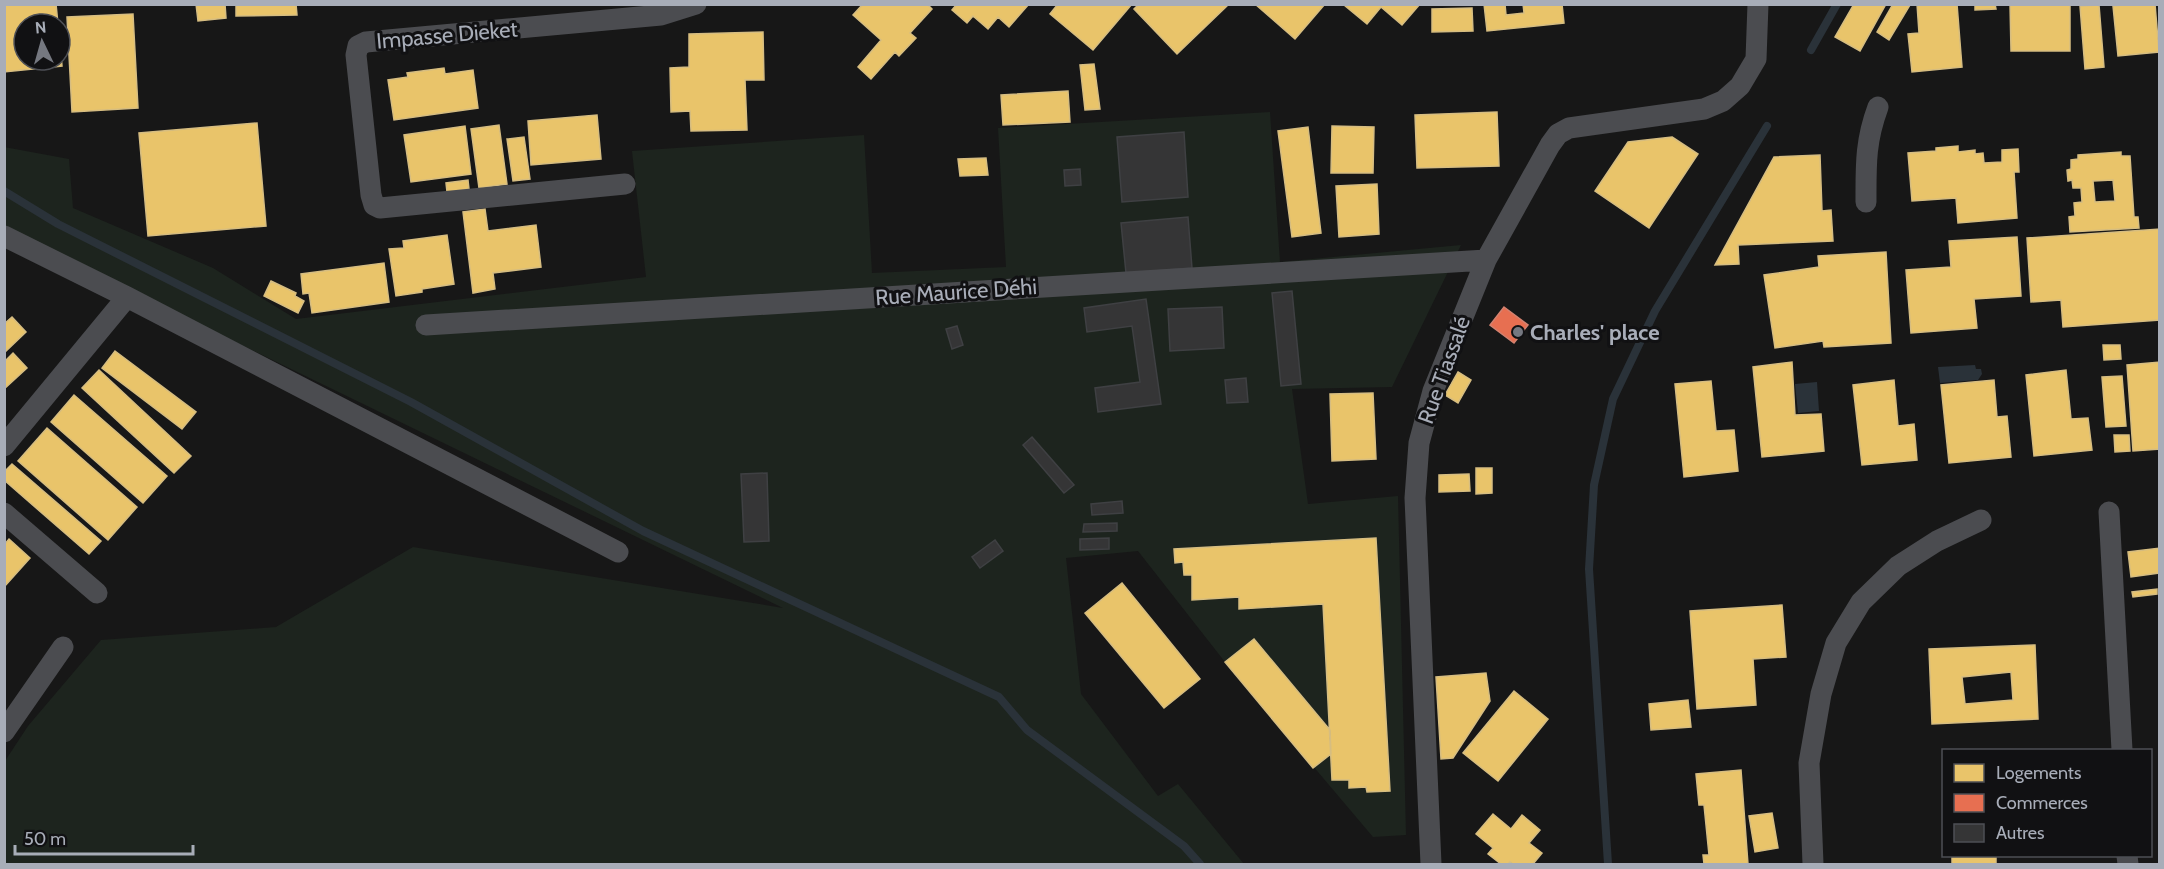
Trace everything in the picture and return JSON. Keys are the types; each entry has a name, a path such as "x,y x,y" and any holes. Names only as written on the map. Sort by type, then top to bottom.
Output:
{"street":[{"name":"Impasse Dieket","path":"625,184 380,208 374,205 356,55 358,46 366,42 662,15 696,4"},
{"name":"Rue Tiassalé","path":"1431,864 1415,498 1419,443 1433,391 1486,260 1541,160 1558,134 1569,128 1704,109 1723,101 1740,86 1756,59 1758,4"},
{"path":"1866,202 1869,131 1878,107"},
{"path":"4,236 127,297 618,552"},
{"name":"Rue Maurice Déhi","path":"426,325 1486,260"},
{"path":"4,446 127,297"},
{"path":"2109,512 2122,749"},
{"path":"4,513 97,592"},
{"path":"1813,864 1809,763 1821,694 1836,643 1861,602 1898,566 1936,541 1981,520"},
{"path":"4,732 63,647"}],"shaded area":[{"path":"1270,112 1280,262 1461,245 1392,387 1292,389 1308,504 1398,496 1406,835 1373,837 1225,662 1138,551 1066,558 1081,694 1158,796 1178,784 1244,864 5,864 5,761 28,726 101,640 276,627 413,547 783,608 5,230 4,147 69,159 73,208 213,268 296,319 646,277 632,151 864,135 872,273 1006,267 998,128"},
{"path":"1975,365 1976,369 1981,369 1982,374 1978,380 1940,383 1938,367"},
{"path":"1817,382 1819,411 1798,413 1795,384"}],"building: Logements":[{"path":"4,4 56,4 57,12 12,12 12,71 4,72"},
{"path":"196,4 225,4 226,18 198,21"},
{"path":"236,4 296,4 297,15 236,16"},
{"path":"863,4 927,4 932,9 910,33 916,38 899,56 895,52 871,79 858,67 881,40 853,15"},
{"path":"957,4 1029,4 1009,27 998,17 988,29 973,16 967,23 952,10"},
{"path":"1058,4 1132,4 1093,50 1050,14"},
{"path":"1139,4 1229,4 1177,54 1134,9"},
{"path":"1255,4 1325,4 1295,39"},
{"path":"1420,4 1402,25 1381,7 1367,24 1344,5"},
{"path":"1484,4 1505,4 1506,15 1524,13 1523,4 1562,4 1564,23 1487,31"},
{"path":"1854,4 1886,4 1860,51 1835,37"},
{"path":"1893,4 1910,5 1889,40 1877,32"},
{"path":"1917,4 1957,4 1962,67 1912,72 1908,34 1919,33"},
{"path":"1975,4 1995,4 1996,9 1975,10"},
{"path":"2010,4 2070,4 2070,51 2011,51"},
{"path":"2155,4 2159,52 2118,56 2113,6"},
{"path":"2099,5 2104,67 2085,69 2080,6"},
{"path":"1472,8 1473,31 1432,32 1432,9"},
{"path":"133,14 138,108 72,112 70,72 72,72 72,17"},
{"path":"763,32 764,80 745,80 747,130 691,131 690,111 671,112 670,68 689,67 689,34"},
{"path":"1094,64 1100,109 1085,110 1080,65"},
{"path":"444,68 445,74 473,70 478,108 394,120 388,80 408,77 407,73"},
{"path":"1068,91 1070,122 1003,125 1001,95"},
{"path":"1497,112 1499,166 1417,168 1415,115"},
{"path":"597,115 601,159 531,165 528,121"},
{"path":"257,123 266,226 148,236 139,133"},
{"path":"499,125 507,184 479,188 471,129"},
{"path":"465,126 471,174 411,182 404,135"},
{"path":"1332,126 1374,127 1373,173 1331,173"},
{"path":"1308,127 1321,233 1292,237 1278,131"},
{"path":"524,137 530,179 513,181 507,139"},
{"path":"1672,137 1698,154 1649,228 1595,191 1628,142"},
{"path":"1958,146 1958,152 1975,150 1975,154 1983,153 1984,163 2002,162 2002,150 2018,149 2019,172 2014,172 2017,218 1958,223 1956,198 1912,201 1908,153 1936,151 1936,148"},
{"path":"2121,152 2121,156 2130,156 2134,217 2138,217 2139,228 2070,232 2069,217 2075,216 2074,203 2082,202 2081,188 2073,188 2072,180 2068,181 2067,170 2071,169 2071,160 2078,159 2078,155","holes":["2113,180 2115,201 2095,202 2093,181"]},
{"path":"1820,155 1822,211 1831,210 1833,241 1738,245 1739,264 1715,265 1774,157"},
{"path":"986,158 988,175 960,176 958,159"},
{"path":"468,180 469,189 447,192 446,183"},
{"path":"1377,184 1379,234 1339,237 1336,186"},
{"path":"485,209 488,231 536,225 541,267 493,273 495,289 473,293 463,212"},
{"path":"2160,229 2160,320 2063,327 2061,300 2031,302 2027,238"},
{"path":"447,235 454,284 396,296 389,249 404,248 403,241"},
{"path":"2017,237 2021,296 1974,299 1977,328 1911,333 1906,270 1951,267 1949,241"},
{"path":"1886,252 1891,343 1824,347 1823,341 1775,348 1764,275 1819,267 1818,256"},
{"path":"384,263 389,302 312,313 309,293 303,294 301,274"},
{"path":"271,281 296,293 295,296 304,301 298,313 264,296"},
{"path":"12,317 26,332 4,353 4,324"},
{"path":"2103,345 2120,345 2121,359 2104,360"},
{"path":"115,351 196,412 182,429 102,368"},
{"path":"13,353 27,368 4,389 4,362"},
{"path":"1792,362 1795,415 1821,414 1824,451 1762,457 1753,367"},
{"path":"2160,362 2160,449 2133,451 2127,365"},
{"path":"99,370 191,456 174,473 82,388"},
{"path":"2066,370 2071,419 2088,418 2092,450 2034,456 2026,375"},
{"path":"1458,372 1471,380 1458,403 1445,395"},
{"path":"2122,376 2126,426 2106,427 2102,377"},
{"path":"1894,380 1898,426 1914,424 1917,460 1862,465 1853,385"},
{"path":"1994,380 1997,417 2007,416 2011,457 1949,463 1941,385"},
{"path":"1711,381 1716,431 1734,430 1738,471 1684,477 1675,384"},
{"path":"1373,393 1376,459 1332,461 1330,394"},
{"path":"74,395 167,476 143,503 51,422"},
{"path":"47,428 137,507 108,540 18,461"},
{"path":"2114,435 2129,435 2130,451 2115,452"},
{"path":"12,464 101,541 89,554 4,480 4,472"},
{"path":"1476,468 1492,468 1492,493 1476,494"},
{"path":"1469,474 1470,491 1439,492 1439,475"},
{"path":"1376,538 1390,791 1367,792 1366,787 1349,788 1349,780 1332,780 1323,604 1239,609 1239,597 1192,600 1192,575 1184,575 1183,562 1175,563 1174,549"},
{"path":"9,539 30,558 4,587 4,545"},
{"path":"2160,548 2159,573 2131,577 2128,552"},
{"path":"1122,583 1200,679 1164,708 1085,613"},
{"path":"2157,589 2157,594 2133,597 2132,592"},
{"path":"1782,605 1786,657 1753,659 1756,705 1697,709 1690,611"},
{"path":"1254,639 1330,730 1331,754 1313,768 1225,662"},
{"path":"2035,645 2038,719 1932,724 1929,649","holes":["2011,672 2013,700 1965,704 1962,677"]},
{"path":"1486,673 1490,701 1453,758 1441,759 1436,677"},
{"path":"1514,691 1548,719 1498,781 1463,753"},
{"path":"1688,700 1691,727 1651,730 1649,704"},
{"path":"1741,770 1748,864 1704,864 1703,855 1709,855 1704,805 1699,805 1696,774"},
{"path":"1772,813 1778,848 1755,852 1749,816"},
{"path":"1493,814 1511,829 1522,815 1540,830 1529,843 1542,853 1533,864 1510,862 1501,864 1488,854 1493,848 1476,834"},
{"path":"1952,857 1996,857 1996,864 1952,864"}],"building: Commerces":[{"path":"1504,307 1528,325 1514,343 1490,325"}],"building: Autres":[{"path":"1184,132 1188,197 1122,202 1117,137"},
{"path":"1080,169 1081,185 1065,186 1064,170"},
{"path":"1188,217 1192,268 1126,273 1121,223"},
{"path":"1292,291 1301,384 1281,386 1272,293"},
{"path":"1146,299 1161,404 1098,412 1095,388 1140,382 1132,326 1087,332 1084,308"},
{"path":"1222,307 1224,348 1170,351 1168,309"},
{"path":"957,326 963,345 952,349 946,329"},
{"path":"1246,378 1248,402 1227,403 1225,380"},
{"path":"1032,437 1074,485 1064,493 1023,445"},
{"path":"767,473 769,541 744,542 741,474"},
{"path":"1122,501 1123,513 1092,515 1091,504"},
{"path":"1117,523 1117,531 1083,532 1084,524"},
{"path":"1109,538 1109,549 1080,550 1080,539"},
{"path":"995,540 1003,551 980,568 972,557"}],"waterway":[{"path":"1811,50 1837,4"},
{"path":"1608,864 1589,569 1594,485 1613,399 1655,311 1767,126"},
{"path":"4,191 58,224 411,402 643,531 999,697 1027,730 1184,846 1200,864"}],"place":[{"name":"Charles' place","path":"1518,332"}]}
